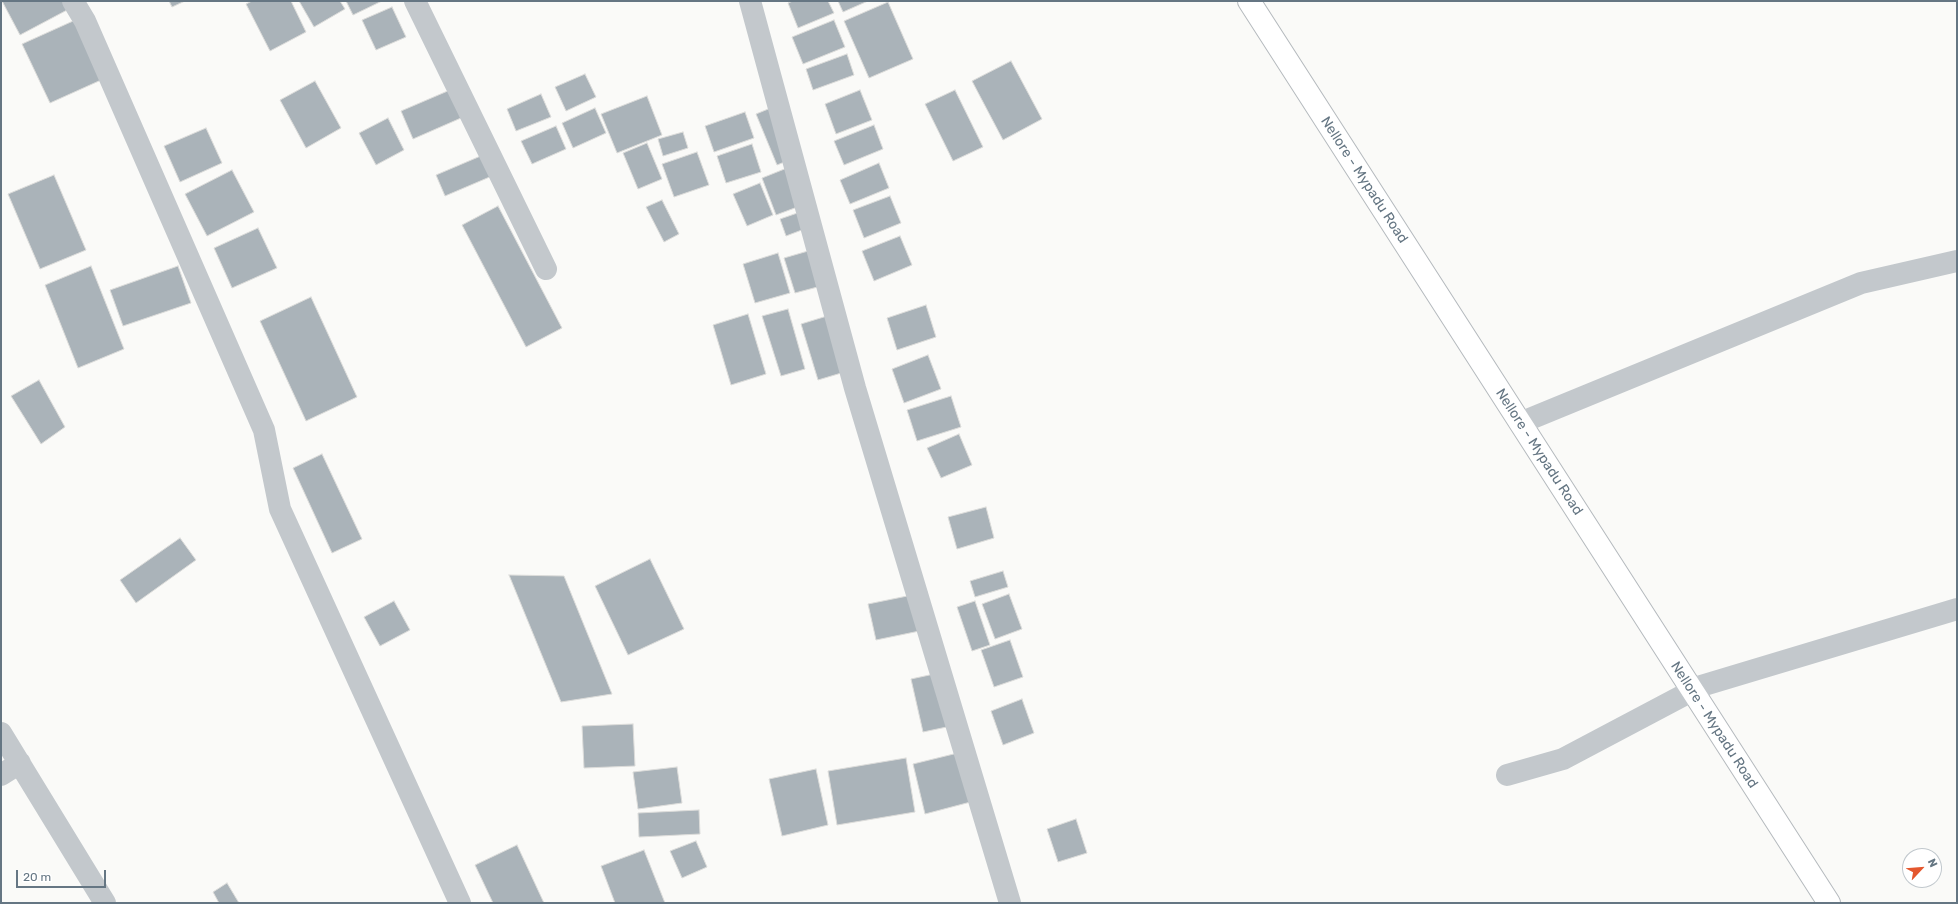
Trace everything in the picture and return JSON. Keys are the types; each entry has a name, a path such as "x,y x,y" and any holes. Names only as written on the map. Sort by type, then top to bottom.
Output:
{"main road":[{"name":"Nellore - Mypadu Road","path":"1249,1 1829,903"}],"street":[{"path":"73,1 85,21 264,430 280,509 460,903"},
{"path":"415,1 546,269"},
{"path":"750,1 854,388 1010,903"},
{"path":"1520,423 1861,283 1957,261"},
{"path":"1508,774 1563,759 1692,690 1716,681 1957,609"},
{"path":"1,733 104,903"},
{"path":"1,775 20,763"}],"building":[{"path":"2,1 65,1 69,9 20,35"},
{"path":"169,1 185,1 172,7"},
{"path":"252,1 291,1 306,32 270,51 246,4"},
{"path":"299,1 340,1 345,9 314,27"},
{"path":"346,1 382,1 353,15"},
{"path":"793,1 828,1 834,13 798,28 788,3"},
{"path":"838,1 868,1 843,12"},
{"path":"888,2 913,59 869,78 844,21"},
{"path":"392,7 406,37 376,50 362,20"},
{"path":"82,17 110,76 50,103 22,44"},
{"path":"834,20 845,47 803,64 792,37"},
{"path":"847,54 854,75 813,90 806,69"},
{"path":"1011,61 1042,119 1003,140 972,81"},
{"path":"585,74 596,97 566,111 555,87"},
{"path":"315,81 341,128 306,148 280,100"},
{"path":"450,90 461,118 413,139 401,111"},
{"path":"860,90 872,120 836,134 825,104"},
{"path":"955,90 983,147 953,161 925,104"},
{"path":"541,94 551,117 516,131 507,109"},
{"path":"647,96 662,135 617,153 601,114"},
{"path":"778,105 799,156 777,165 756,114"},
{"path":"595,108 606,133 573,148 562,123"},
{"path":"745,112 754,138 714,152 705,126"},
{"path":"388,118 404,150 376,165 359,133"},
{"path":"874,125 883,149 844,165 834,141"},
{"path":"556,126 566,149 532,164 521,141"},
{"path":"206,128 222,163 180,182 164,146"},
{"path":"683,132 688,148 663,156 658,139"},
{"path":"647,143 662,179 638,189 623,153"},
{"path":"752,144 761,172 726,183 717,156"},
{"path":"697,152 709,185 674,197 662,164"},
{"path":"483,155 492,176 445,196 436,175"},
{"path":"879,163 889,188 850,204 840,180"},
{"path":"787,168 800,206 776,215 762,178"},
{"path":"232,170 254,212 207,236 185,194"},
{"path":"54,175 86,250 40,269 8,194"},
{"path":"760,183 773,215 747,226 733,194"},
{"path":"890,196 901,223 864,238 853,210"},
{"path":"662,200 679,234 664,242 646,207"},
{"path":"498,206 562,328 526,347 462,225"},
{"path":"809,209 815,225 786,236 780,219"},
{"path":"258,228 277,268 232,288 214,248"},
{"path":"900,236 912,265 874,281 862,251"},
{"path":"815,249 825,285 795,293 784,258"},
{"path":"778,253 790,293 755,303 743,264"},
{"path":"91,266 124,349 78,368 45,285"},
{"path":"178,266 191,303 123,326 110,290"},
{"path":"311,297 357,397 306,421 260,321"},
{"path":"926,305 936,337 897,350 887,318"},
{"path":"788,309 805,369 781,376 762,316"},
{"path":"840,312 858,368 818,380 801,324"},
{"path":"748,314 766,374 731,385 713,325"},
{"path":"928,355 941,389 904,403 892,369"},
{"path":"39,380 65,427 41,444 11,396"},
{"path":"951,396 961,427 917,441 907,410"},
{"path":"959,434 972,465 941,478 927,448"},
{"path":"322,454 362,539 332,553 293,468"},
{"path":"986,507 994,538 957,549 948,517"},
{"path":"180,538 196,560 136,603 120,580"},
{"path":"650,559 684,629 628,655 595,586"},
{"path":"1003,571 1008,587 975,597 970,581"},
{"path":"509,575 564,576 612,694 561,702"},
{"path":"927,592 934,628 876,640 868,604"},
{"path":"1009,594 1022,629 995,639 982,604"},
{"path":"394,601 410,630 380,646 364,617"},
{"path":"975,601 990,645 972,651 957,607"},
{"path":"1010,640 1023,677 994,687 981,650"},
{"path":"948,671 961,724 923,732 911,679"},
{"path":"1022,699 1034,733 1003,745 991,711"},
{"path":"633,724 635,766 584,768 582,726"},
{"path":"970,750 982,799 925,814 913,764"},
{"path":"906,758 915,812 837,825 828,771"},
{"path":"677,767 682,803 638,809 633,772"},
{"path":"816,769 828,825 782,836 769,779"},
{"path":"699,810 700,834 639,837 638,813"},
{"path":"1076,819 1087,853 1058,862 1047,829"},
{"path":"696,841 707,867 682,878 670,851"},
{"path":"517,845 544,903 493,903 475,865"},
{"path":"644,850 665,903 615,903 601,866"},
{"path":"227,883 239,903 219,903 213,892"}]}
